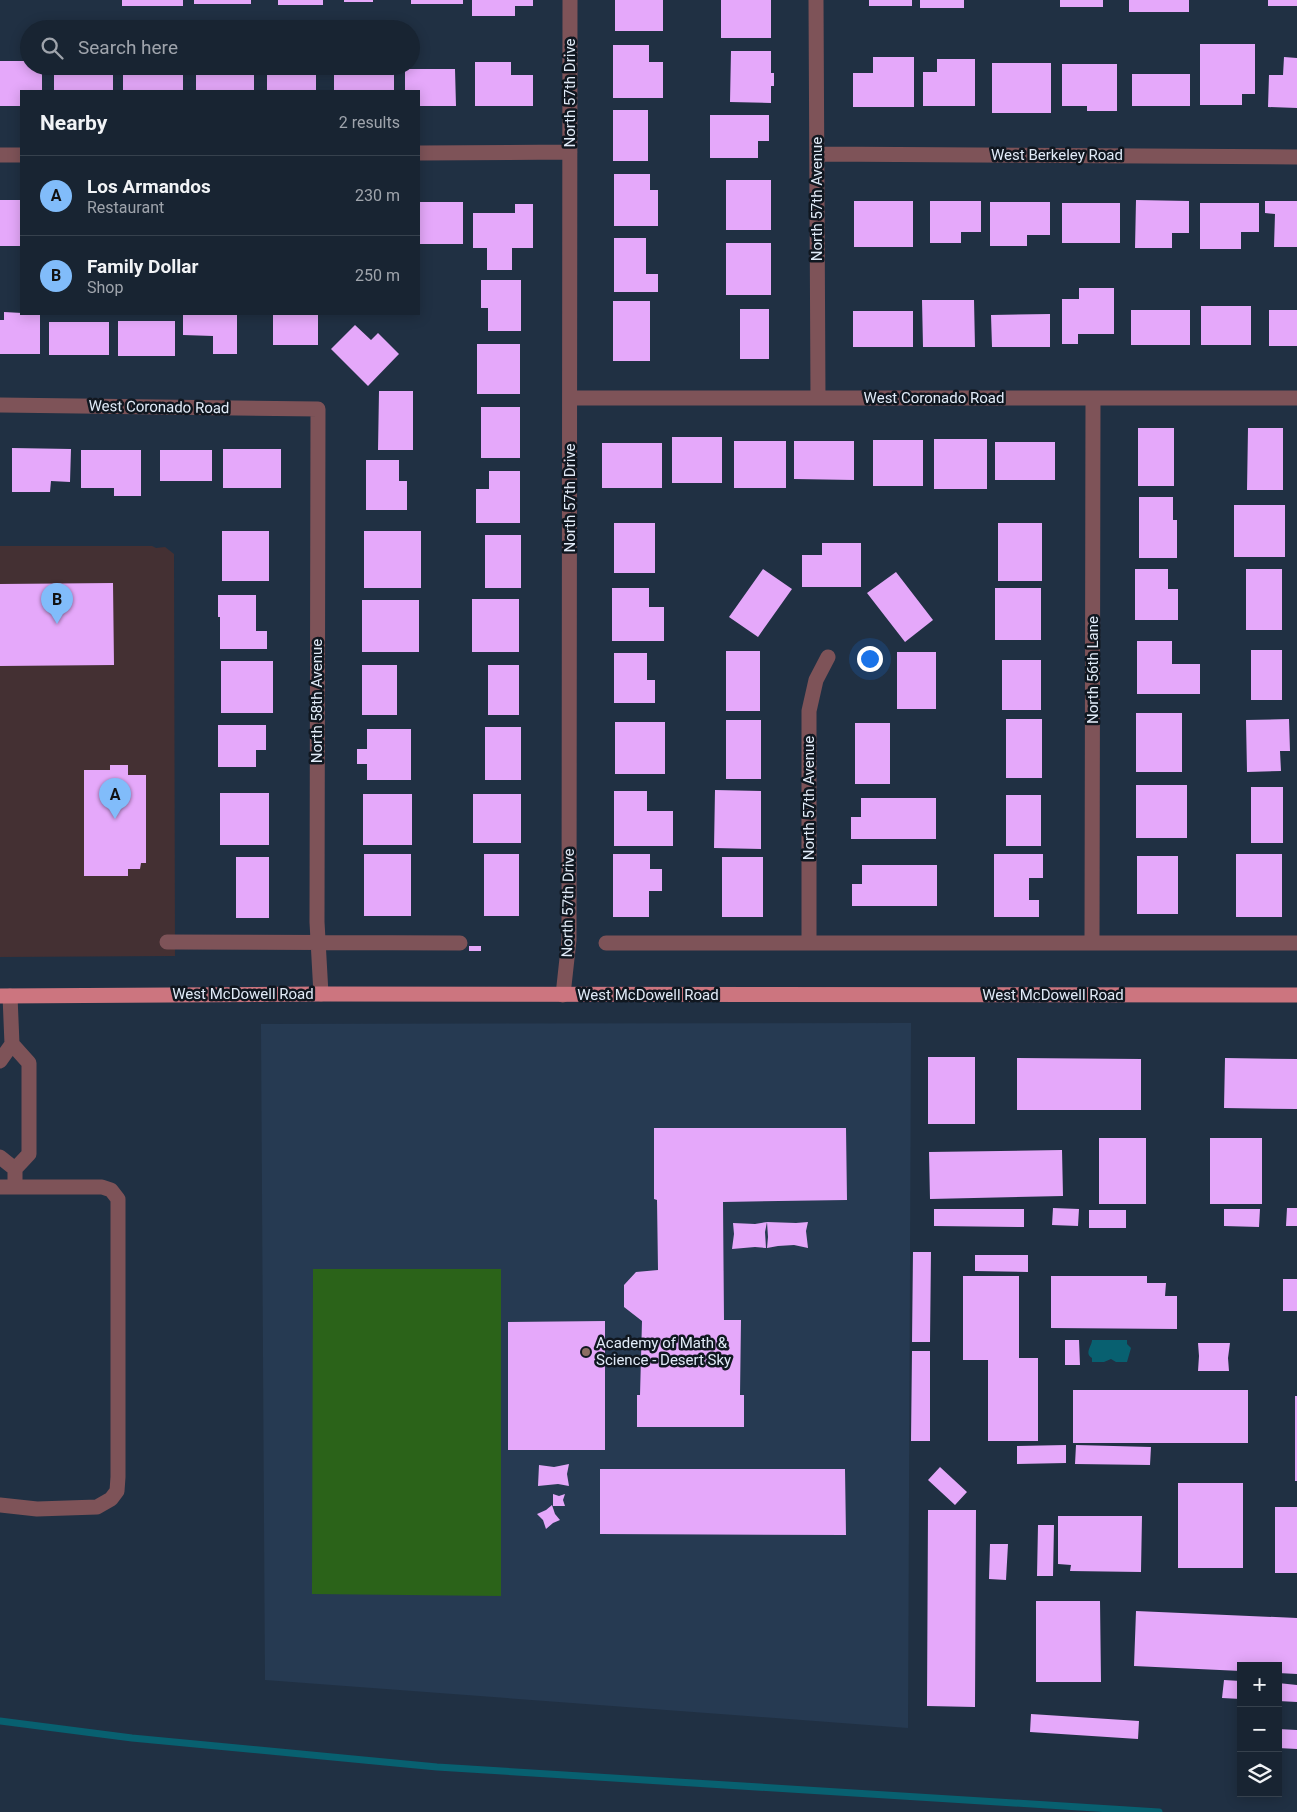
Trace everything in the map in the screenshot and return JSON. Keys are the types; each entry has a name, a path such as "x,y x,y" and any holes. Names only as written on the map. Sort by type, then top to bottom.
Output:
{"main road":[{"name":"West McDowell Road","path":"5,996 321,994 1297,995"}],"street":[{"name":"North 57th Drive","path":"563,995 569,940 570,0"},
{"name":"North 57th Avenue","path":"816,0 818,398"},
{"path":"420,153 570,152"},
{"name":"West Berkeley Road","path":"816,154 1297,157"},
{"path":"0,155 20,155"},
{"name":"West Coronado Road","path":"571,398 1297,398"},
{"name":"North 56th Lane","path":"1092,943 1093,398"},
{"name":"West Coronado Road","path":"0,405 318,409"},
{"name":"North 58th Avenue","path":"318,409 318,942 321,994"},
{"name":"North 57th Avenue","path":"809,943 809,711 816,680 828,657"},
{"path":"167,942 460,943"},
{"path":"606,943 1297,943"},
{"path":"0,1505 37,1508 97,1507 110,1499 117,1491 118,1477 118,1199 111,1190 102,1187 7,1187 15,1169 29,1154 29,1063 12,1044 5,996"},
{"path":"0,1061 12,1044"},
{"path":"0,1157 15,1169"}],"shaded area":[{"path":"0,546 152,546 156,548 165,547 174,554 175,956 0,957"},
{"name":"Academy of Math & Science - Desert Sky","path":"911,1023 908,1728 265,1680 261,1024"},
{"path":"1092,1340 1127,1340 1127,1344 1131,1348 1127,1362 1116,1362 1111,1359 1104,1362 1092,1362 1088,1352"}],"green space":[{"path":"313,1269 501,1269 501,1596 312,1594"}],"building":[{"path":"122,0 183,0 183,6 122,6"},
{"path":"194,0 251,0 251,4 194,4"},
{"path":"278,0 323,0 323,5 278,5"},
{"path":"344,0 373,0 373,2 344,2"},
{"path":"411,0 463,0 463,4 411,4"},
{"path":"472,0 533,0 533,6 515,6 515,16 472,16"},
{"path":"615,0 663,0 663,31 615,31"},
{"path":"721,0 771,0 771,38 721,38"},
{"path":"869,0 912,0 912,6 869,6"},
{"path":"920,0 964,0 964,8 920,8"},
{"path":"1060,0 1103,0 1103,7 1060,7"},
{"path":"1129,0 1189,0 1189,12 1129,12"},
{"path":"1268,0 1297,0 1297,6 1268,6"},
{"path":"1200,44 1255,44 1255,94 1242,94 1242,105 1200,105"},
{"path":"613,45 649,45 649,62 663,62 663,98 613,98"},
{"path":"731,51 771,51 771,73 774,73 774,86 771,86 771,103 730,102"},
{"path":"873,57 914,57 914,107 853,107 853,73 873,73"},
{"path":"1284,57 1297,58 1297,108 1268,107 1269,75 1283,75"},
{"path":"937,59 975,59 975,106 923,106 923,72 937,72"},
{"path":"0,61 20,61 20,75 42,75 42,90 20,90 20,106 0,106"},
{"path":"475,62 511,62 511,75 533,75 533,106 475,106"},
{"path":"992,63 1051,63 1051,113 992,113"},
{"path":"1062,64 1117,64 1117,111 1087,111 1087,106 1062,106"},
{"path":"420,69 455,69 456,106 420,106 420,90 405,90 405,75 420,75"},
{"path":"1132,74 1190,74 1190,106 1132,106"},
{"path":"54,75 113,75 113,90 54,90"},
{"path":"123,75 183,75 183,90 123,90"},
{"path":"196,75 254,75 254,90 196,90"},
{"path":"267,75 316,75 316,90 267,90"},
{"path":"334,75 394,75 394,90 334,90"},
{"path":"613,110 648,110 648,161 613,161"},
{"path":"710,115 769,115 769,141 758,141 758,158 710,158"},
{"path":"614,174 650,174 650,190 658,190 658,226 614,226"},
{"path":"726,180 771,180 771,230 726,230"},
{"path":"0,200 20,200 20,246 0,246"},
{"path":"1136,200 1189,201 1189,233 1172,233 1172,248 1135,248"},
{"path":"854,201 913,201 913,247 854,247"},
{"path":"930,201 981,201 981,232 961,232 961,243 930,243"},
{"path":"1265,201 1297,201 1297,247 1274,247 1275,214 1265,213"},
{"path":"420,202 463,202 463,244 420,244"},
{"path":"990,202 1050,202 1050,235 1027,235 1027,246 990,246"},
{"path":"1062,203 1120,203 1120,243 1062,243"},
{"path":"1200,203 1259,203 1259,232 1241,232 1241,249 1200,249"},
{"path":"515,204 533,204 533,248 512,248 512,270 487,270 487,248 473,248 473,213 515,213"},
{"path":"614,238 646,238 646,274 658,274 658,292 614,292"},
{"path":"726,243 771,243 771,295 726,295"},
{"path":"481,280 521,280 521,331 488,331 488,308 481,308"},
{"path":"1079,288 1114,288 1114,334 1078,334 1078,344 1062,344 1062,299 1079,299"},
{"path":"922,300 974,300 975,347 923,347"},
{"path":"613,301 650,301 650,361 613,361"},
{"path":"1201,306 1251,306 1251,345 1201,345"},
{"path":"740,309 769,309 769,359 740,359"},
{"path":"1131,310 1190,310 1190,345 1131,345"},
{"path":"1269,310 1297,310 1297,346 1269,346"},
{"path":"853,311 913,311 913,347 853,347"},
{"path":"4,312 20,313 20,315 40,315 40,354 0,354 0,320 4,320"},
{"path":"1050,314 1050,347 992,347 991,315"},
{"path":"183,315 237,315 237,354 213,354 213,336 183,335"},
{"path":"273,315 318,315 318,345 273,345"},
{"path":"118,321 175,321 175,356 118,356"},
{"path":"49,322 109,322 109,355 49,355"},
{"path":"355,325 371,340 378,333 399,354 368,386 331,349"},
{"path":"477,344 520,344 520,394 477,394"},
{"path":"379,391 413,391 413,450 378,450"},
{"path":"481,407 520,407 520,458 481,458"},
{"path":"1138,428 1174,428 1174,486 1138,486"},
{"path":"1248,428 1283,428 1283,490 1247,490"},
{"path":"672,437 722,437 722,483 672,483"},
{"path":"934,439 987,439 987,489 934,489"},
{"path":"873,440 923,440 923,486 873,486"},
{"path":"734,441 786,441 786,488 734,488"},
{"path":"794,441 854,441 854,480 794,479"},
{"path":"995,442 1055,442 1055,480 995,480"},
{"path":"602,443 662,443 662,488 602,488"},
{"path":"12,448 71,449 70,482 51,481 50,492 12,492"},
{"path":"223,449 281,449 281,488 223,488"},
{"path":"81,450 141,450 141,496 114,496 114,488 81,488"},
{"path":"160,450 212,450 212,481 160,481"},
{"path":"366,460 399,460 399,481 407,481 407,510 366,510"},
{"path":"489,471 520,471 520,523 476,523 476,489 489,489"},
{"path":"1139,497 1173,497 1173,520 1177,520 1177,558 1139,558"},
{"path":"1234,505 1285,505 1285,557 1234,557"},
{"path":"614,523 655,523 655,573 614,573"},
{"path":"998,523 1042,523 1042,581 998,581"},
{"path":"222,531 269,531 269,581 222,581"},
{"path":"364,531 421,531 421,588 364,588"},
{"path":"485,535 521,535 521,588 485,588"},
{"path":"822,543 861,543 861,587 802,587 802,555 822,555"},
{"path":"763,569 792,589 758,637 729,617"},
{"path":"1135,569 1168,569 1168,589 1178,589 1178,620 1135,620"},
{"path":"1246,569 1282,569 1282,630 1246,630"},
{"path":"896,572 933,620 905,642 867,593"},
{"path":"113,583 114,665 0,666 0,584"},
{"path":"612,588 649,588 649,607 664,607 664,641 612,641"},
{"path":"995,588 1041,588 1041,640 995,640"},
{"path":"218,595 256,595 256,631 267,631 267,649 220,649"},
{"path":"472,599 519,599 519,652 472,652"},
{"path":"362,600 419,600 419,652 362,652"},
{"path":"1137,641 1172,641 1172,664 1200,664 1200,694 1137,694"},
{"path":"1251,650 1282,650 1282,700 1251,700"},
{"path":"726,651 760,651 760,711 726,711"},
{"path":"897,652 936,652 936,709 897,709"},
{"path":"614,653 647,653 647,680 655,680 655,703 614,703"},
{"path":"1002,660 1041,660 1041,710 1002,710"},
{"path":"221,661 273,661 273,713 221,713"},
{"path":"362,665 397,665 397,715 362,715"},
{"path":"488,665 519,665 519,715 488,715"},
{"path":"1136,713 1182,713 1182,772 1136,772"},
{"path":"1006,719 1042,719 1042,778 1006,778"},
{"path":"1289,719 1290,751 1280,751 1281,771 1247,772 1246,720"},
{"path":"726,720 761,720 761,779 726,779"},
{"path":"615,722 665,722 665,774 615,774"},
{"path":"855,723 890,723 890,784 855,784"},
{"path":"218,725 266,725 266,750 256,750 256,767 218,767"},
{"path":"485,727 521,727 521,780 485,780"},
{"path":"367,729 411,729 411,780 367,780 367,764 357,764 357,749 367,749"},
{"path":"110,765 128,765 128,775 146,775 146,863 141,863 140,869 128,869 128,876 84,876 84,770 110,770"},
{"path":"1136,785 1187,785 1187,838 1136,838"},
{"path":"1251,787 1283,787 1283,843 1251,843"},
{"path":"715,790 761,791 761,849 714,848"},
{"path":"614,791 647,791 647,811 673,811 673,846 614,846"},
{"path":"220,793 269,793 269,845 220,845"},
{"path":"363,794 412,794 412,845 363,845"},
{"path":"473,794 521,794 521,843 473,843"},
{"path":"1006,795 1041,795 1041,846 1006,846"},
{"path":"861,798 936,798 936,839 851,839 851,817 861,817"},
{"path":"364,854 411,854 411,916 364,916"},
{"path":"484,854 519,854 519,916 484,916"},
{"path":"613,854 650,854 650,869 662,869 662,891 649,891 649,917 613,917"},
{"path":"994,854 1043,854 1043,878 1029,878 1029,900 1039,900 1039,917 994,917"},
{"path":"1236,854 1282,854 1282,917 1236,917"},
{"path":"1137,856 1178,856 1178,914 1137,914"},
{"path":"236,857 269,857 269,918 236,918"},
{"path":"722,857 763,857 763,917 722,917"},
{"path":"862,865 937,865 937,906 852,906 852,884 862,884"},
{"path":"469,946 481,946 481,951 469,951"},
{"path":"928,1057 975,1057 975,1124 928,1124"},
{"path":"1017,1058 1141,1059 1141,1110 1017,1110"},
{"path":"1225,1058 1297,1059 1297,1109 1224,1108"},
{"path":"654,1128 846,1128 847,1200 723,1202 724,1320 741,1320 740,1395 744,1395 744,1427 637,1427 637,1395 640,1395 642,1321 624,1307 624,1285 636,1272 658,1270 657,1200 654,1199"},
{"path":"1099,1138 1146,1138 1146,1204 1099,1204"},
{"path":"1210,1138 1262,1138 1262,1204 1210,1204"},
{"path":"1062,1150 1063,1196 930,1199 929,1152"},
{"path":"1053,1208 1079,1209 1078,1226 1052,1225"},
{"path":"1287,1208 1297,1208 1297,1226 1286,1226"},
{"path":"934,1209 1024,1209 1024,1227 934,1226"},
{"path":"1224,1209 1260,1209 1259,1227 1224,1226"},
{"path":"1089,1210 1126,1210 1126,1228 1089,1228"},
{"path":"767,1222 808,1222 806,1231 808,1248 794,1245 767,1248"},
{"path":"767,1222 765,1232 766,1248 732,1249 733,1223 755,1224"},
{"path":"913,1252 931,1252 930,1342 912,1342"},
{"path":"975,1255 1028,1255 1028,1272 975,1271"},
{"path":"963,1276 1019,1276 1019,1358 1038,1358 1038,1441 988,1441 988,1360 963,1360"},
{"path":"1051,1276 1147,1276 1147,1283 1166,1283 1165,1296 1177,1296 1177,1329 1051,1328"},
{"path":"1283,1279 1297,1279 1297,1311 1283,1311"},
{"path":"605,1321 605,1450 508,1450 508,1322"},
{"path":"1065,1340 1079,1340 1080,1365 1065,1365"},
{"path":"1198,1343 1230,1343 1229,1371 1198,1371"},
{"path":"912,1351 930,1351 930,1441 911,1441"},
{"path":"1073,1390 1248,1390 1248,1443 1073,1443"},
{"path":"1295,1396 1297,1396 1297,1481 1295,1481"},
{"path":"1066,1445 1066,1463 1017,1464 1017,1446"},
{"path":"1076,1445 1151,1447 1150,1465 1075,1464"},
{"path":"569,1464 567,1474 569,1486 558,1484 538,1486 539,1465 554,1467"},
{"path":"940,1467 967,1492 955,1505 928,1480"},
{"path":"600,1469 845,1469 846,1535 600,1534"},
{"path":"1178,1483 1243,1483 1243,1568 1178,1568"},
{"path":"553,1494 559,1496 565,1494 563,1500 565,1506 553,1506"},
{"path":"552,1505 555,1514 560,1520 546,1529 543,1520 537,1514"},
{"path":"1275,1507 1297,1507 1297,1573 1275,1573"},
{"path":"928,1510 976,1510 975,1707 927,1706"},
{"path":"1058,1516 1142,1516 1141,1572 1070,1571 1071,1565 1058,1564"},
{"path":"1038,1525 1054,1525 1053,1576 1037,1576"},
{"path":"990,1544 1008,1544 1006,1580 989,1579"},
{"path":"1036,1601 1100,1601 1101,1682 1036,1682"},
{"path":"1136,1611 1297,1618 1297,1674 1282,1673 1282,1662 1237,1662 1237,1671 1134,1666"},
{"path":"1224,1680 1237,1681 1237,1699 1222,1698"},
{"path":"1282,1683 1297,1685 1297,1702 1282,1701"},
{"path":"1031,1714 1139,1721 1138,1739 1030,1732"},
{"path":"1282,1729 1297,1730 1297,1749 1282,1748"}],"waterway":[{"path":"0,1721 132,1738 437,1767 1159,1812"}],"place":[{"name":"Family Dollar","path":"57,624"},
{"name":"Los Armandos","path":"115,819"},
{"name":"Academy of Math & Science - Desert Sky","path":"586,1352"}]}
